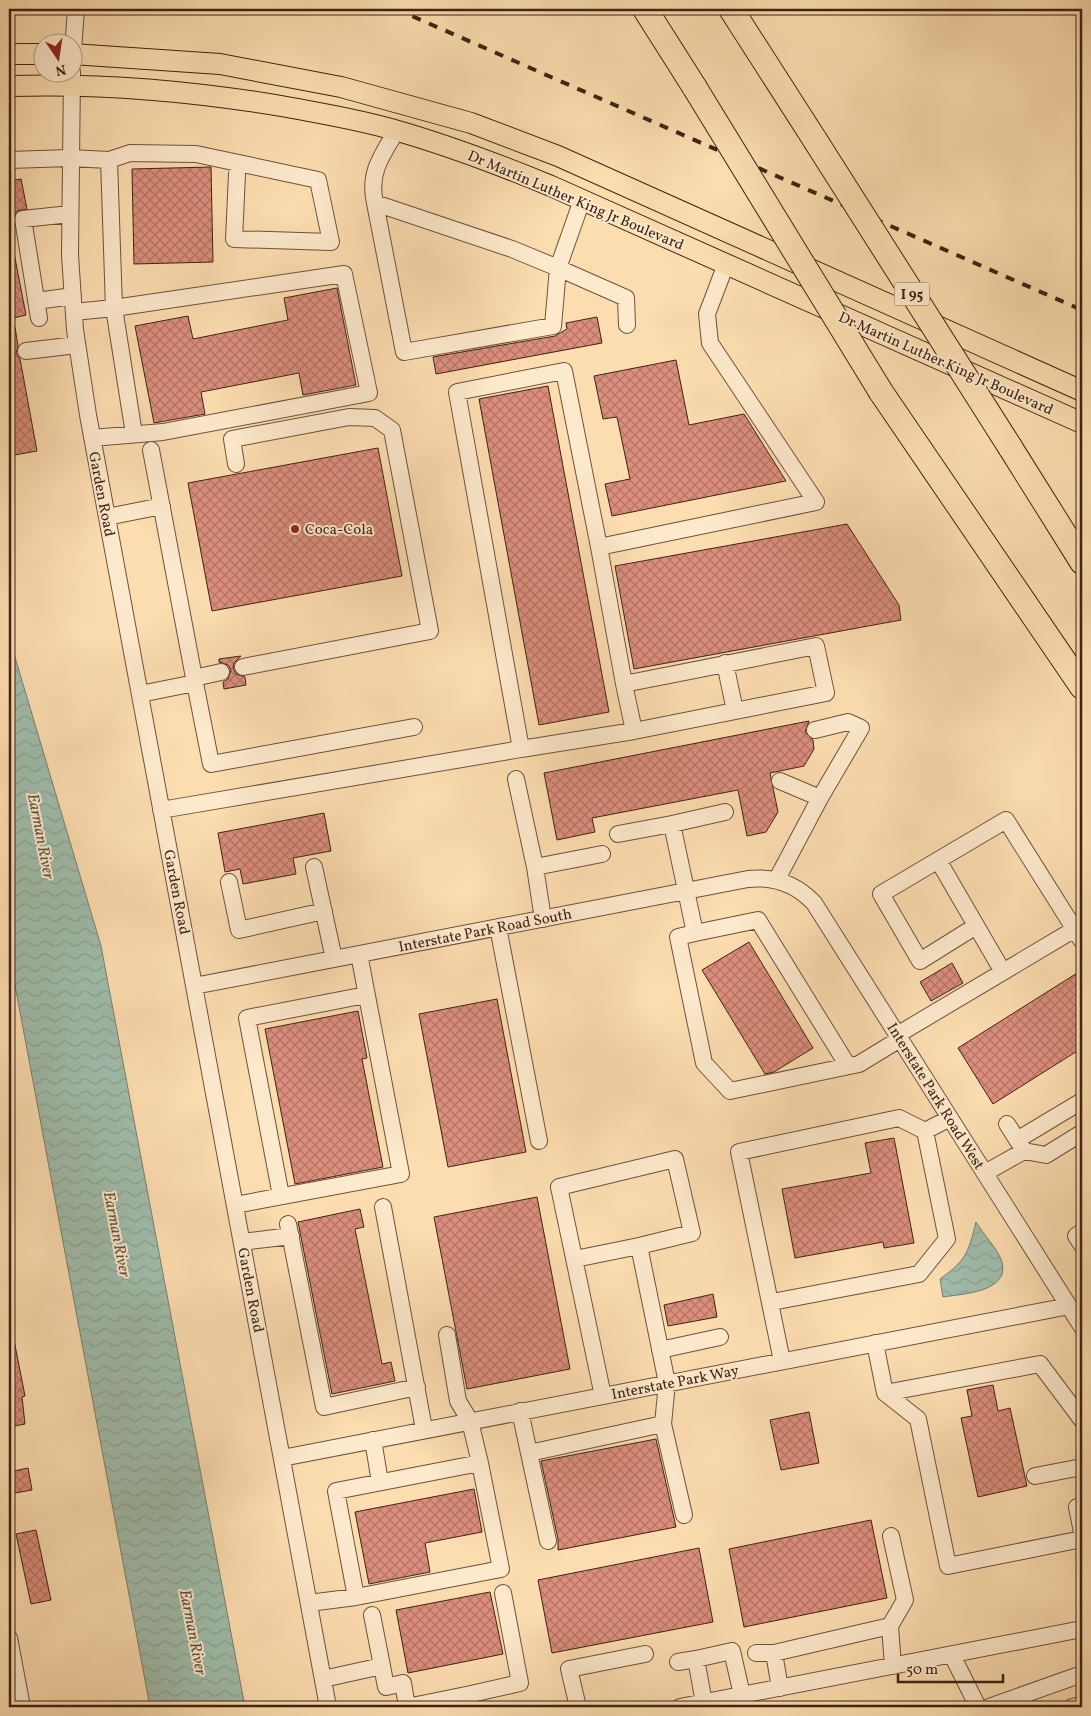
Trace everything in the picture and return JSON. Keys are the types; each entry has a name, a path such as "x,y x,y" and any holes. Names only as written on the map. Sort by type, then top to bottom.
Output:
{"highway":[{"path":"645,9 882,392 1082,687"},
{"name":"I 95","path":"731,9 1082,562"}],"main road":[{"path":"9,54 32,54"},
{"name":"Dr Martin Luther King Jr Boulevard","path":"82,65 141,57 238,67 341,87 472,123 558,156 1082,391"},
{"name":"Dr Martin Luther King Jr Boulevard","path":"82,68 196,93 338,116 397,130 478,156 582,200 1082,423"},
{"name":"Dr Martin Luther King Jr Boulevard","path":"9,86 32,79"}],"street":[{"name":"Garden Road","path":"74,32 76,9"},
{"name":"Garden Road","path":"72,82 70,214 73,304 77,344 92,438 328,1707"},
{"path":"397,130 375,169 371,188 404,352 553,326 558,268 582,200"},
{"path":"9,160 70,158 109,160 130,153 196,154 318,180 331,242 234,239 237,174"},
{"path":"109,160 114,308 134,434"},
{"path":"374,203 503,246 626,298 628,325"},
{"path":"39,318 23,220 70,214"},
{"path":"599,547 816,502 710,342 707,314 726,264"},
{"path":"36,301 114,308 344,274 368,392 163,432 92,438"},
{"path":"26,352 77,344"},
{"path":"521,749 457,392 564,371 634,731"},
{"path":"236,464 232,439 349,417 375,418 392,430 430,631 243,668"},
{"path":"151,450 211,764 414,727"},
{"path":"107,517 162,506"},
{"path":"161,810 634,731 826,693 816,646 624,684"},
{"path":"724,663 735,711"},
{"path":"140,694 194,681 221,672"},
{"path":"777,880 820,798 861,728 848,722 815,730"},
{"path":"516,779 535,867 543,919"},
{"path":"780,781 820,798"},
{"path":"618,834 725,812"},
{"path":"848,1066 758,920 678,937 704,1063 730,1090 859,1064 1003,972 1078,935 1006,820 881,894 920,961 976,926"},
{"path":"672,824 695,934"},
{"path":"535,867 602,854"},
{"path":"938,860 1003,972"},
{"path":"314,867 334,959"},
{"name":"Interstate Park Road South","path":"194,986 753,878 777,880"},
{"name":"Interstate Park Road West","path":"777,880 797,888 814,903 1082,1326"},
{"path":"228,882 239,930 324,912"},
{"path":"498,928 539,1141"},
{"path":"235,1205 401,1174 359,954"},
{"path":"281,1196 247,1018 366,995"},
{"path":"985,1173 1082,1101"},
{"path":"782,1361 772,1302 739,1152 899,1118 925,1131"},
{"path":"925,1131 950,1118"},
{"path":"1008,1124 1021,1145 1046,1155 1080,1134 1082,1138"},
{"path":"772,1302 919,1274 947,1239 925,1131"},
{"path":"575,1259 692,1233 675,1159 558,1187 603,1396"},
{"path":"382,1207 424,1429"},
{"path":"242,1242 289,1230 324,1406 417,1387"},
{"path":"1082,1232 1076,1236 1082,1245"},
{"path":"638,1246 667,1383 663,1424 684,1515"},
{"name":"Interstate Park Way","path":"282,1458 424,1429 1069,1306"},
{"path":"309,1603 356,1598 501,1569 470,1421 458,1401 447,1334"},
{"path":"660,1350 720,1337"},
{"path":"875,1343 885,1393 918,1419 948,1566 1082,1539"},
{"path":"885,1393 1040,1364 1080,1410"},
{"path":"520,1412 548,1541"},
{"path":"529,1453 663,1424"},
{"path":"373,1440 380,1482"},
{"path":"356,1598 336,1491 480,1463"},
{"path":"1035,1476 1082,1467"},
{"path":"1077,1507 1082,1532"},
{"path":"892,1536 904,1600 890,1626 893,1666"},
{"path":"372,1614 386,1687 403,1683 407,1707 472,1700 520,1683 503,1593"},
{"path":"756,1653 774,1653 890,1626"},
{"path":"682,1707 733,1700 780,1688 1082,1629"},
{"path":"9,1638 22,1707"},
{"path":"678,1662 732,1651 733,1700"},
{"path":"774,1653 780,1688"},
{"path":"578,1707 569,1669 645,1654"},
{"path":"952,1655 978,1707"},
{"path":"696,1659 704,1703"},
{"path":"323,1679 382,1666"},
{"path":"989,1707 1082,1674"},
{"path":"1072,1707 1082,1705"}],"water":[{"name":"Earman River","path":"9,637 101,946 245,1707 150,1707 9,953"},
{"path":"976,1222 1000,1257 1003,1272 999,1280 983,1290 943,1297 940,1279 955,1267 965,1255 971,1242"}],"building":[{"path":"211,167 213,262 134,264 132,169"},
{"path":"21,179 27,209 17,211 14,216 9,217 9,181"},
{"path":"14,253 26,315 9,319 9,254"},
{"path":"337,288 356,385 303,395 299,373 201,392 205,414 154,423 135,326 188,316 193,339 288,320 284,298"},
{"path":"597,317 602,343 436,374 433,357 555,336 567,329 566,323"},
{"path":"15,327 18,346 16,353 20,359 37,451 9,456 9,328"},
{"path":"676,360 689,425 744,414 786,481 612,516 605,484 630,479 617,417 603,419 594,376"},
{"path":"548,386 609,712 539,725 479,399"},
{"name":"Coca-Cola","path":"378,448 402,576 212,611 188,483"},
{"path":"847,524 899,605 901,620 634,669 615,566"},
{"path":"241,656 234,663 233,668 236,674 245,677 246,685 224,689 223,682 228,679 231,670 228,665 219,662 219,659"},
{"path":"809,721 805,732 813,740 814,749 804,766 770,773 778,812 766,832 747,836 738,790 592,818 595,832 557,840 544,773"},
{"path":"324,813 331,851 293,858 296,874 243,884 240,869 225,872 218,833"},
{"path":"749,942 813,1048 774,1072 765,1074 702,970"},
{"path":"952,963 963,983 931,1001 920,982"},
{"path":"1082,970 1082,1048 993,1104 958,1048"},
{"path":"497,999 526,1152 448,1167 419,1014"},
{"path":"358,1011 367,1058 362,1059 383,1167 295,1184 265,1029"},
{"path":"894,1138 914,1243 884,1248 883,1242 795,1258 782,1189 871,1173 865,1143"},
{"path":"537,1197 570,1369 467,1389 434,1217"},
{"path":"360,1209 364,1227 355,1229 382,1364 391,1362 395,1381 332,1394 298,1222"},
{"path":"713,1294 717,1317 668,1326 664,1305"},
{"path":"9,1340 14,1340 25,1396 22,1397 25,1424 9,1427"},
{"path":"993,1385 998,1411 1010,1408 1027,1486 978,1497 961,1418 972,1416 967,1390"},
{"path":"809,1412 819,1463 781,1470 770,1420"},
{"path":"656,1439 676,1527 558,1550 558,1539 541,1461"},
{"path":"28,1468 32,1490 9,1494 9,1472"},
{"path":"474,1489 482,1532 425,1543 430,1572 369,1584 355,1512"},
{"path":"871,1520 887,1598 744,1627 729,1549"},
{"path":"36,1530 51,1600 31,1604 16,1534"},
{"path":"699,1548 713,1622 552,1653 538,1580"},
{"path":"490,1592 503,1654 408,1673 396,1610"}],"railway":[{"path":"396,9 1082,310"}],"place":[{"name":"Coca-Cola","path":"295,529"}]}
